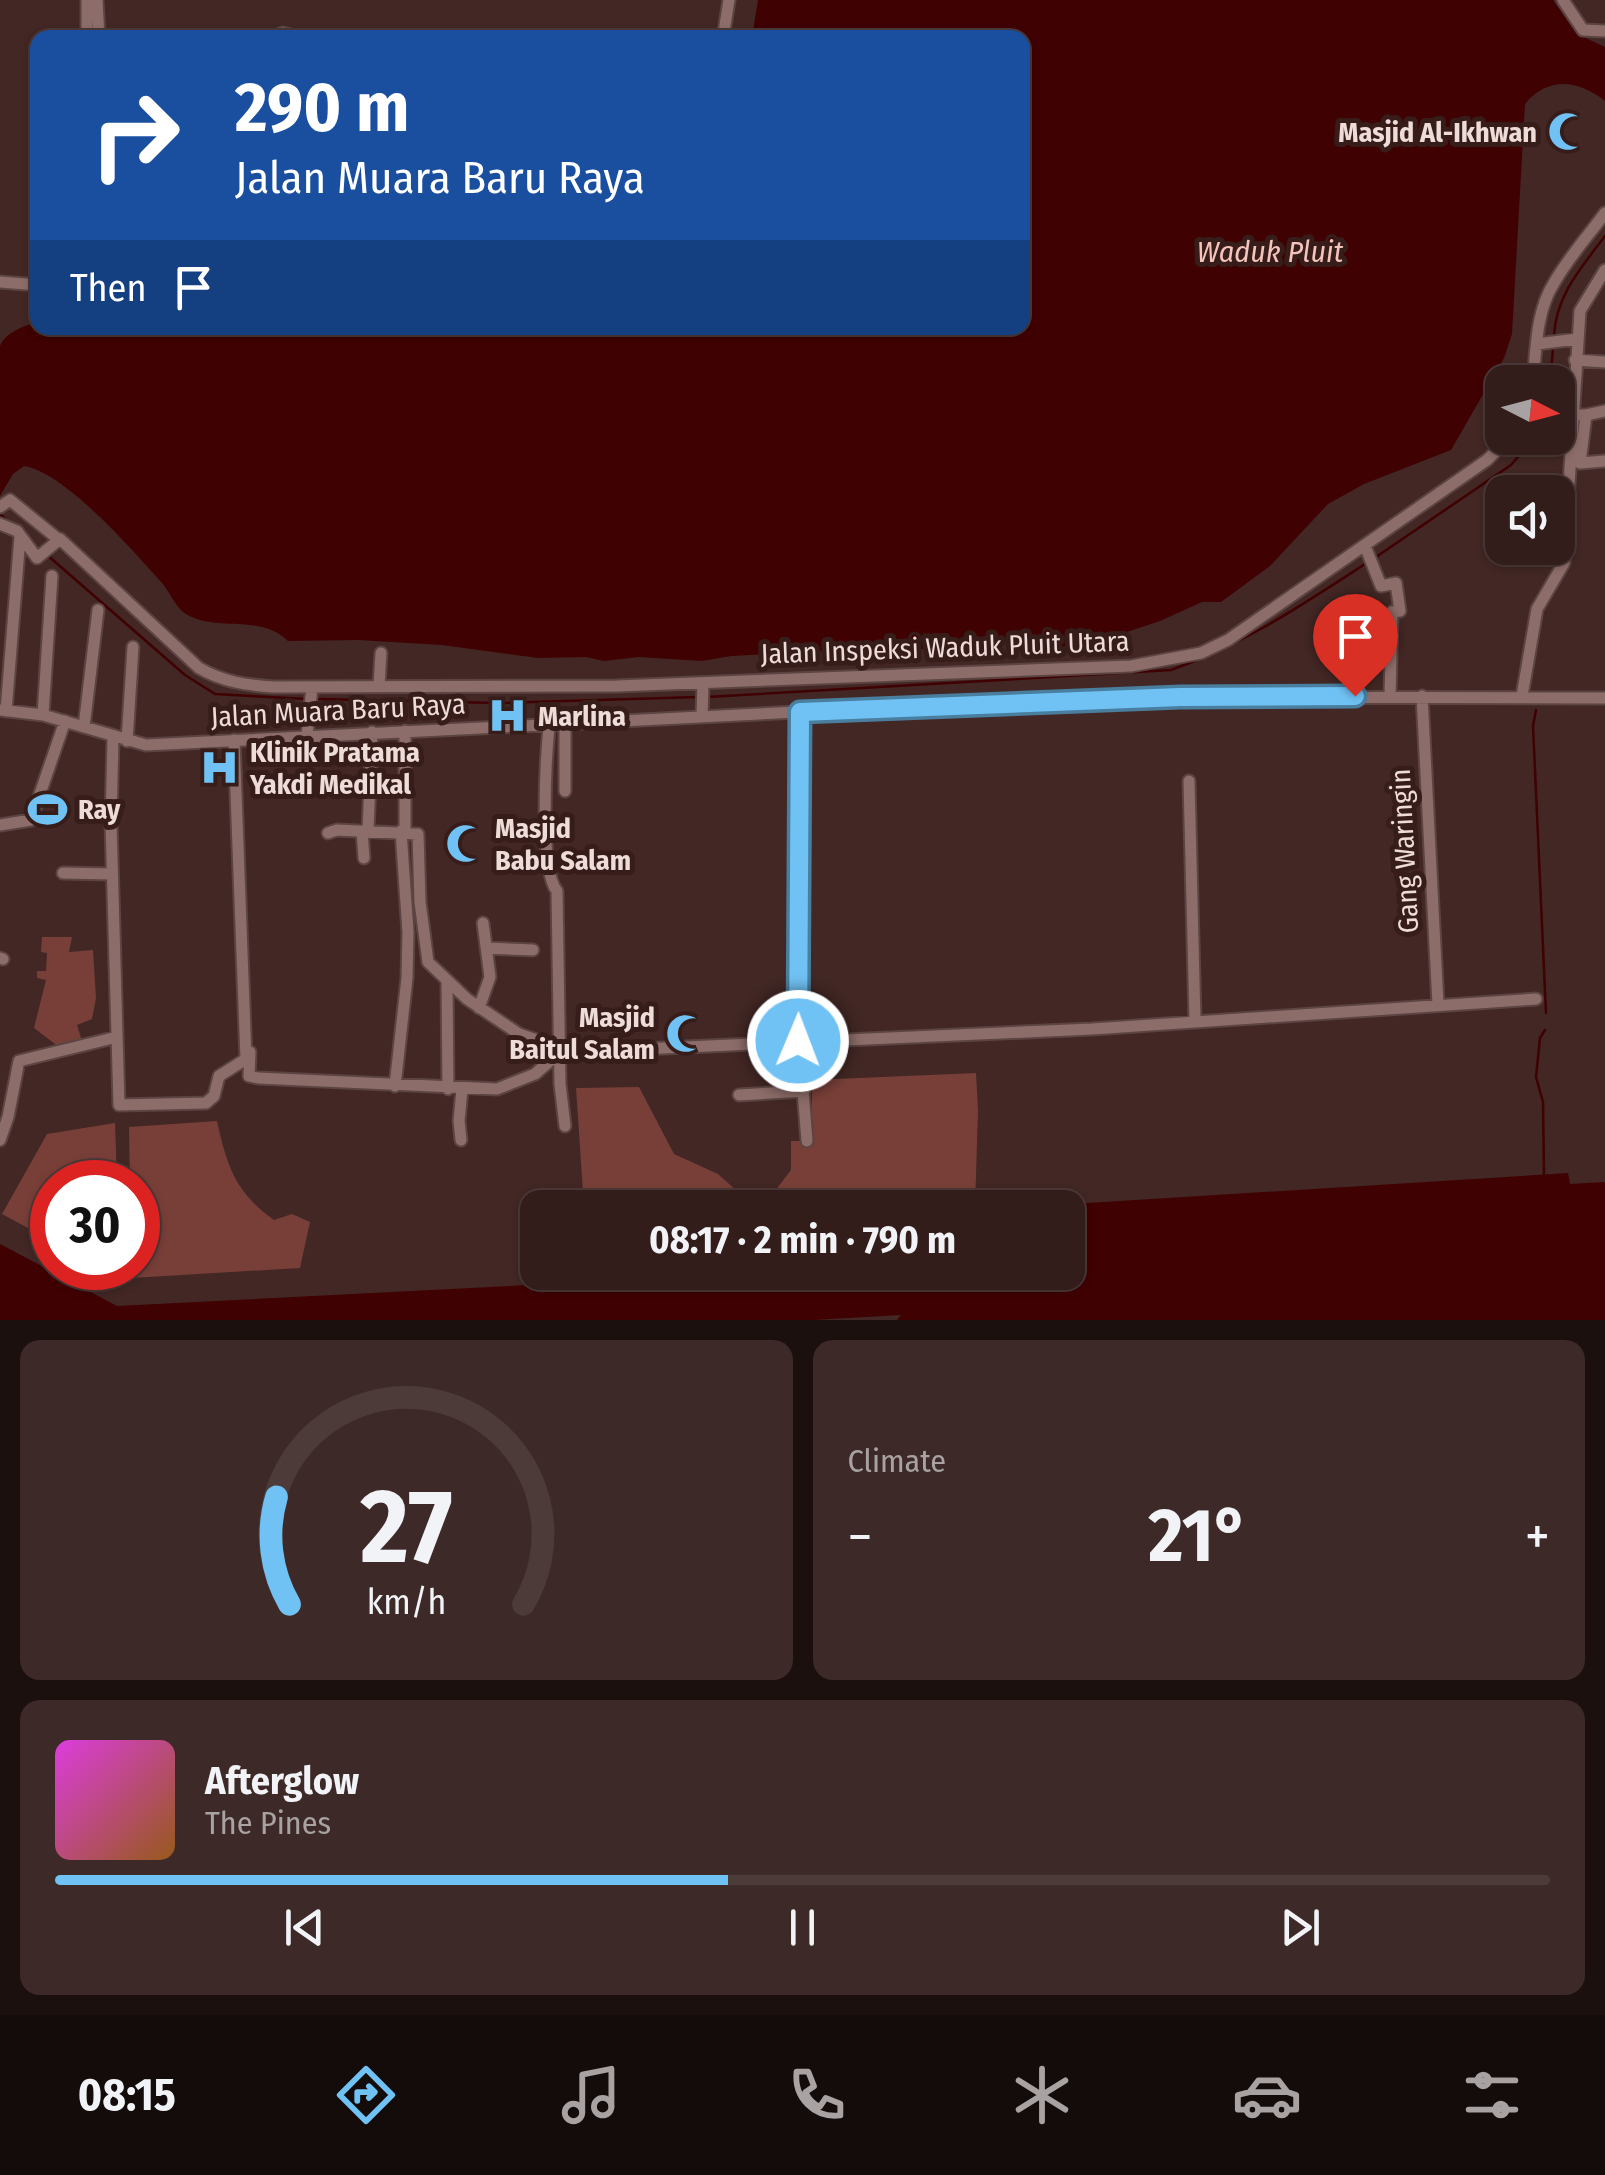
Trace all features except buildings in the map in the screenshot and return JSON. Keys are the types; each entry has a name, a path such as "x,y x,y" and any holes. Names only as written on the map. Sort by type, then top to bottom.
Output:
{"street":[{"path":"87,0 87,30"},
{"path":"97,0 98,30"},
{"path":"724,30 730,0"},
{"path":"1562,0 1583,30 1605,31"},
{"path":"1537,365 1542,314 1553,283 1605,212"},
{"path":"1605,270 1580,311 1572,340 1580,463 1605,461"},
{"path":"0,282 30,284"},
{"path":"1541,344 1572,340"},
{"path":"1575,360 1605,362"},
{"path":"1577,415 1605,412"},
{"path":"1522,696 1537,609 1564,563 1577,415"},
{"name":"Jalan Inspeksi Waduk Pluit Utara","path":"50,546 107,580 199,668 218,679 243,684 518,688 1132,666 1201,653 1228,640 1492,455"},
{"path":"0,507 10,500 50,546 37,558 17,530 0,524"},
{"path":"3,711 20,536"},
{"path":"1365,546 1381,586 1396,583 1400,611 1392,612 1390,696"},
{"path":"43,715 52,576"},
{"path":"84,728 98,610"},
{"path":"128,741 133,647"},
{"path":"380,686 381,652"},
{"path":"702,716 703,682"},
{"path":"307,736 312,686"},
{"name":"Gang Waringin","path":"1422,696 1438,1004"},
{"name":"Jalan Muara Baru Raya","path":"3,711 43,715 146,745 702,716 1161,698 1605,698"},
{"path":"800,712 798,1041 807,1142"},
{"path":"0,825 30,827 64,721"},
{"path":"549,726 546,842 552,886 557,891 565,1126"},
{"path":"565,726 565,791"},
{"path":"364,858 372,732"},
{"path":"395,1086 407,978 403,831 406,732"},
{"path":"113,738 112,874 119,1106 206,1102 214,1096 219,1076 246,1058 234,740"},
{"path":"1189,781 1195,1021"},
{"path":"328,833 415,831 420,838 420,902 428,962 479,1008 518,1034 560,1050"},
{"path":"64,873 112,874"},
{"path":"479,1008 490,981 483,923"},
{"path":"486,948 533,950"},
{"path":"447,982 448,1089"},
{"path":"597,1051 1195,1021 1536,999"},
{"path":"0,1140 5,1103 18,1061 117,1037"},
{"path":"245,1044 250,1054 249,1076 284,1082 462,1090 501,1088 535,1074 560,1050"},
{"path":"461,1140 462,1090"},
{"path":"739,1095 804,1091"}],"shaded area":[{"path":"42,937 72,937 69,952 93,950 96,998 92,1019 77,1025 82,1041 59,1047 34,1028 46,980 37,978 37,971 46,971 47,953 41,952"},
{"path":"976,1073 976,1190 776,1190 791,1170 791,1141 812,1141 812,1080"},
{"path":"639,1087 674,1154 718,1174 736,1190 583,1190 576,1088"},
{"path":"217,1121 229,1165 250,1199 274,1220 292,1214 310,1222 300,1268 160,1276 160,1160 130,1160 129,1127"},
{"path":"115,1123 116,1160 32,1160 47,1134"},
{"path":"30,1164 30,1229 2,1214"}],"water":[{"name":"Waduk Pluit","path":"758,0 1553,0 1577,34 1605,47 1605,101 1584,89 1564,84 1543,89 1525,104 1512,334 1500,365 1485,365 1485,391 1451,450 1364,484 1328,504 1270,566 1221,602 1202,602 1109,638 1085,639 1060,648 1013,640 979,644 967,650 877,648 702,661 639,657 604,661 586,657 538,658 442,645 288,641 265,628 212,622 186,614 98,515 41,471 24,466 13,474 0,496 0,346 15,330 30,325 30,335 1030,335 1030,30 753,30"},
{"path":"1568,1173 1570,1184 1605,1182 1605,1320 897,1320 901,1315 813,1320 0,1320 0,1244 30,1260 30,1290 87,1290 117,1306 520,1285 520,1290 1085,1290 1085,1203"}],"waterway":[{"path":"1554,336 1565,295 1605,236"},
{"path":"1552,365 1553,349"},
{"path":"1376,557 1511,465 1520,455"},
{"path":"0,514 10,523"},
{"path":"46,554 185,675 215,694 306,699"},
{"path":"707,697 1171,670 1247,636 1365,564"},
{"path":"317,699 498,703 698,697"},
{"path":"1536,710 1533,726 1546,1013"},
{"path":"1544,1174 1543,1102 1536,1077 1540,1038 1545,1030"}],"place":[{"name":"Masjid Al-Ikhwan","path":"1567,132"},
{"name":"Marlina","path":"508,716"},
{"name":"Klinik Pratama Yakdi Medikal","path":"220,768"},
{"name":"Ray","path":"48,809"},
{"name":"Masjid Babu Salam","path":"465,844"},
{"name":"Masjid Baitul Salam","path":"685,1033"}],"route":[{"path":"798,1041 800,712 1180,697 1355,696"}]}
